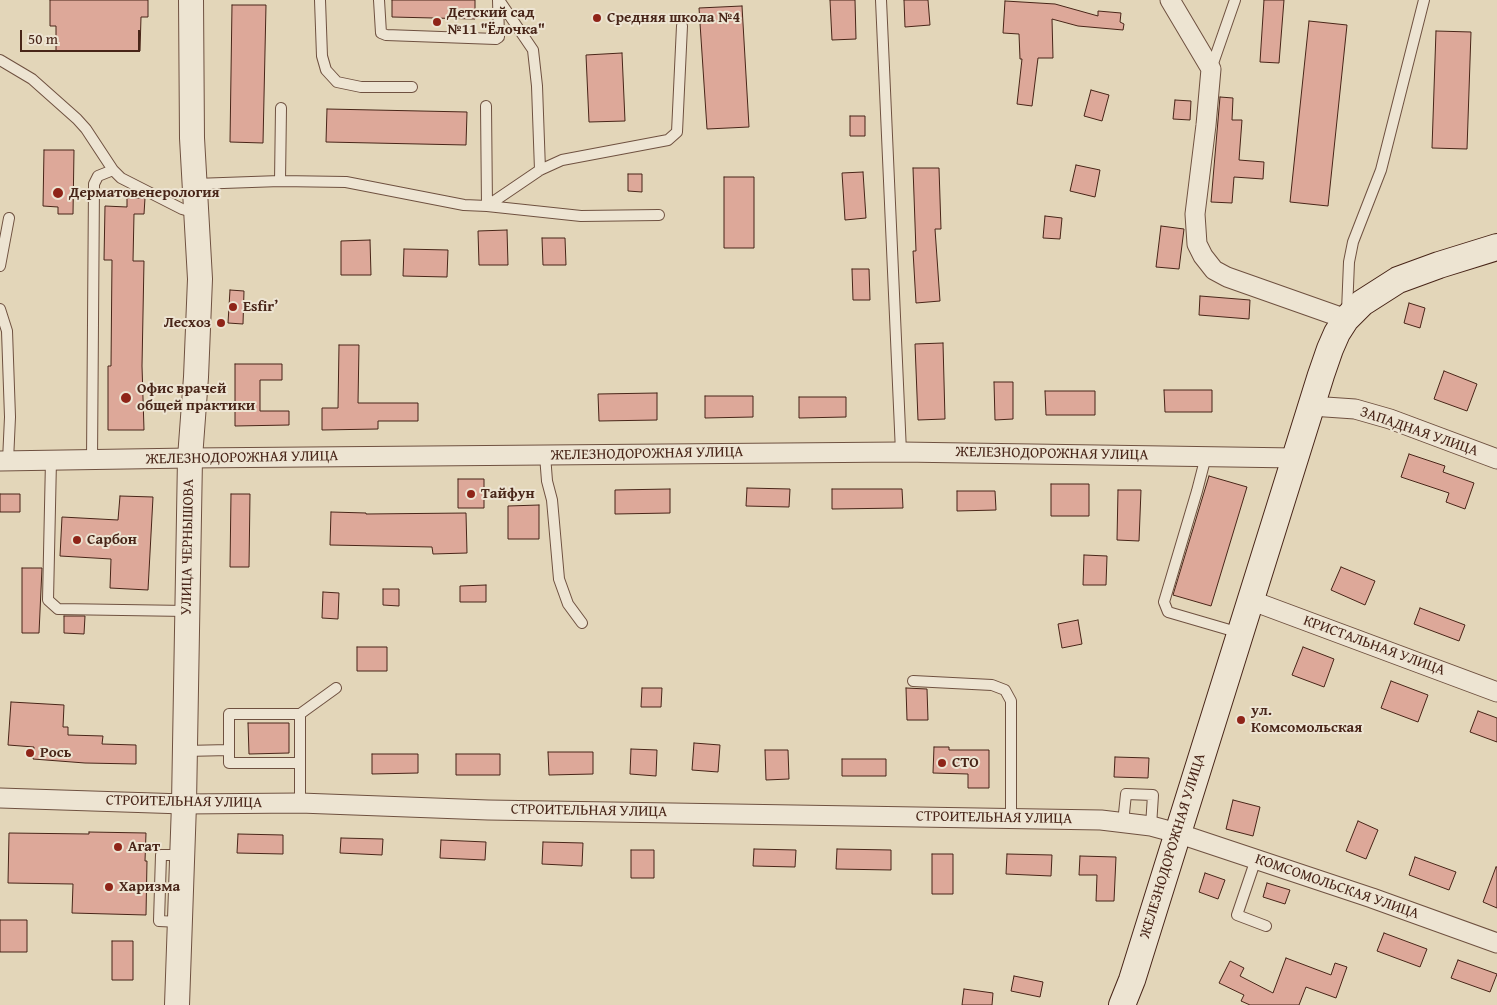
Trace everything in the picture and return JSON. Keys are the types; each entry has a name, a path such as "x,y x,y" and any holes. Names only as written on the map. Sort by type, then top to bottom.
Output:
{"main road":[{"name":"ЖЕЛЕЗНОДОРОЖНАЯ УЛИЦА","path":"1122,1005 1132,980 1330,349 1346,320 1362,303 1381,289 1398,280 1439,265 1497,247"}],"street":[{"name":"УЛИЦА ЧЕРНЫШОВА","path":"177,1005 183,855 190,458 200,318 200,279 192,138 191,0"},
{"path":"1170,0 1211,69 1195,214 1197,244 1202,256 1214,270 1227,277 1346,320"},
{"name":"ЗАПАДНАЯ УЛИЦА","path":"1311,406 1355,410 1390,419 1497,459"},
{"name":"ЖЕЛЕЗНОДОРОЖНАЯ УЛИЦА","path":"4,461 901,452 1295,458"},
{"name":"КРИСТАЛЬНАЯ УЛИЦА","path":"1250,600 1497,692"},
{"name":"СТРОИТЕЛЬНАЯ УЛИЦА","path":"0,798 184,804 300,803 488,810 1101,820 1150,826 1177,833"},
{"name":"КОМСОМОЛЬСКАЯ УЛИЦА","path":"1177,833 1372,898 1497,943"}],"lane":[{"path":"320,0 322,56 326,70 337,82 361,87 412,87"},
{"path":"379,0 381,33 496,39 499,37 499,0"},
{"path":"499,0 533,50 537,86 540,170"},
{"path":"881,0 901,452"},
{"path":"1211,69 1236,0"},
{"path":"1346,320 1349,262 1353,242 1381,170 1424,0"},
{"path":"487,206 540,170 562,160 668,140 678,132 682,26"},
{"path":"0,60 32,79 77,119 86,129 113,170 121,178 189,212 197,213"},
{"path":"486,106 487,206"},
{"path":"280,181 281,108"},
{"path":"92,460 94,184 98,176 113,170"},
{"path":"195,184 280,181 346,182 464,205 581,216 659,215"},
{"path":"0,266 9,218"},
{"path":"0,309 7,331 10,417 4,461"},
{"path":"545,455 546,481 552,500 559,579 568,604 582,623"},
{"path":"1206,456 1198,491 1164,602 1168,612 1240,633"},
{"path":"51,460 48,600 58,609 187,611"},
{"path":"913,681 992,685 1005,690 1011,701 1011,820"},
{"path":"300,763 230,763 229,714 300,714 336,688"},
{"path":"300,714 300,803"},
{"path":"185,751 229,750"},
{"path":"1123,823 1126,794 1153,795 1150,826"},
{"path":"1256,859 1236,915 1266,926"}],"building":[{"path":"50,0 148,0 148,17 141,17 140,51 56,51 56,26 50,26"},
{"path":"392,0 475,0 475,19 392,17"},
{"path":"830,0 855,0 856,39 832,40"},
{"path":"904,0 928,0 930,25 905,27"},
{"path":"1264,0 1284,0 1279,63 1260,62"},
{"path":"1005,1 1055,4 1098,16 1098,11 1121,13 1120,22 1124,24 1123,30 1078,26 1052,19 1053,58 1038,58 1032,106 1017,104 1022,59 1020,59 1019,34 1003,33"},
{"path":"232,5 266,5 263,143 230,142"},
{"path":"742,6 749,127 707,129 699,8"},
{"path":"1309,21 1347,25 1328,206 1290,202"},
{"path":"1436,31 1471,32 1467,149 1432,148"},
{"path":"622,53 625,121 589,122 586,55"},
{"path":"1091,90 1109,95 1102,121 1084,116"},
{"path":"1220,97 1233,98 1232,120 1242,120 1239,160 1264,162 1263,179 1234,177 1232,203 1211,202"},
{"path":"1175,100 1191,101 1190,120 1173,119"},
{"path":"327,109 467,112 466,145 326,142"},
{"path":"850,116 865,116 865,136 850,136"},
{"name":"Дерматовенерология","path":"44,150 74,150 73,214 58,214 58,207 43,206"},
{"path":"1076,165 1100,170 1095,197 1070,191"},
{"path":"913,168 939,168 941,229 935,229 940,301 916,303 913,251 916,251"},
{"path":"863,172 866,218 845,220 842,173"},
{"path":"628,174 642,174 642,192 628,191"},
{"path":"724,177 754,177 754,248 724,248"},
{"path":"127,198 145,198 144,214 134,214 133,261 144,261 142,366 144,430 108,430 108,366 111,366 112,260 104,260 105,206 127,207"},
{"path":"1045,216 1062,218 1060,239 1043,238"},
{"path":"1161,226 1184,229 1179,269 1156,267"},
{"path":"507,230 508,265 479,265 478,231"},
{"path":"542,238 565,238 566,265 543,265"},
{"path":"370,240 371,275 341,275 341,241"},
{"path":"404,249 448,250 447,277 403,276"},
{"path":"852,269 869,269 870,300 853,300"},
{"path":"230,290 244,291 243,324 228,323"},
{"path":"1200,296 1250,300 1249,319 1199,315"},
{"path":"1409,303 1425,308 1420,328 1404,323"},
{"path":"943,343 945,419 918,420 915,344"},
{"path":"339,345 359,345 358,403 418,403 418,421 378,421 378,429 322,430 322,408 338,408"},
{"path":"235,364 282,364 282,380 260,380 260,411 289,411 289,425 235,426"},
{"path":"1444,371 1477,384 1467,411 1434,399"},
{"path":"994,382 1013,382 1013,419 995,420"},
{"path":"1164,390 1212,390 1212,412 1165,412"},
{"path":"1045,391 1095,391 1095,415 1046,415"},
{"path":"657,393 657,420 599,421 598,394"},
{"path":"705,396 753,396 753,417 705,418"},
{"path":"799,397 846,397 846,417 799,418"},
{"path":"1409,454 1445,466 1443,472 1474,483 1465,509 1446,502 1449,493 1401,477"},
{"path":"1209,476 1247,487 1211,606 1173,595"},
{"name":"Тайфун","path":"458,479 484,479 484,508 458,508"},
{"path":"1051,484 1089,484 1089,516 1051,516"},
{"path":"747,488 790,489 789,507 746,506"},
{"path":"670,489 670,513 615,514 615,490"},
{"path":"832,489 902,489 903,508 832,509"},
{"path":"1118,490 1141,490 1139,541 1117,540"},
{"path":"957,491 995,491 996,510 957,511"},
{"path":"0,494 20,494 20,512 0,512"},
{"path":"231,494 250,494 249,567 230,567"},
{"name":"Сарбон","path":"120,496 153,497 148,590 110,588 111,559 60,556 62,517 118,520"},
{"path":"539,505 539,539 508,539 508,506"},
{"path":"331,512 366,514 466,513 467,553 433,554 432,547 330,545"},
{"path":"1084,555 1107,556 1106,585 1083,585"},
{"path":"1341,567 1375,581 1365,605 1331,590"},
{"path":"22,568 42,568 39,633 22,633"},
{"path":"486,585 486,602 460,602 460,586"},
{"path":"383,589 399,589 399,606 383,605"},
{"path":"323,592 339,593 338,619 322,618"},
{"path":"1420,608 1465,625 1459,641 1414,624"},
{"path":"64,616 85,616 84,634 64,633"},
{"path":"1078,620 1082,644 1062,648 1058,624"},
{"path":"357,647 387,647 387,671 357,671"},
{"path":"1303,647 1334,659 1324,687 1292,675"},
{"path":"1391,681 1428,695 1418,722 1381,708"},
{"path":"642,688 662,688 661,707 641,707"},
{"path":"906,688 927,689 928,720 907,720"},
{"path":"11,702 64,705 63,727 68,727 68,735 103,736 102,744 136,745 136,764 33,759 34,747 8,745"},
{"path":"1478,711 1497,718 1497,742 1470,732"},
{"path":"248,723 289,723 289,753 249,754"},
{"path":"694,743 720,745 718,772 692,770"},
{"path":"934,747 949,747 949,750 989,750 989,788 968,788 968,774 933,773"},
{"path":"631,749 657,750 656,776 630,774"},
{"path":"765,750 788,750 789,779 766,780"},
{"path":"548,752 593,752 593,774 549,775"},
{"path":"372,754 418,754 418,773 372,774"},
{"path":"456,754 500,754 500,775 456,775"},
{"path":"1115,757 1149,758 1148,778 1114,777"},
{"path":"842,759 886,759 886,776 842,776"},
{"path":"1233,800 1260,807 1253,836 1226,829"},
{"path":"1358,821 1378,830 1366,859 1346,851"},
{"path":"89,832 146,833 146,915 72,913 73,884 8,883 9,833 89,834"},
{"path":"238,834 283,835 283,854 237,853"},
{"path":"341,838 383,839 382,855 340,853"},
{"path":"441,840 486,842 485,860 440,858"},
{"path":"543,842 583,843 582,866 542,864"},
{"path":"754,849 796,850 795,867 753,866"},
{"path":"837,849 891,850 891,870 836,869"},
{"path":"631,850 654,850 654,878 631,878"},
{"path":"932,854 953,854 953,894 932,894"},
{"path":"1007,854 1052,855 1051,876 1006,874"},
{"path":"1080,856 1116,857 1114,901 1096,901 1097,875 1079,875"},
{"path":"1415,857 1456,872 1449,890 1409,875"},
{"path":"1497,867 1497,908 1483,902"},
{"path":"1205,873 1225,880 1218,899 1199,892"},
{"path":"1267,883 1290,890 1285,904 1263,897"},
{"path":"0,920 27,920 27,952 0,952"},
{"path":"1384,933 1427,949 1420,967 1377,951"},
{"path":"112,941 133,941 133,980 112,980"},
{"path":"1286,958 1331,975 1335,963 1347,967 1336,998 1306,987 1299,1005 1250,1005 1241,1001 1244,995 1219,983 1230,961 1244,968 1240,976 1273,993"},
{"path":"1458,960 1497,974 1490,992 1451,978"},
{"path":"1014,976 1043,982 1040,997 1011,991"},
{"path":"964,989 993,993 992,1005 962,1005"}],"place":[{"name":"Средняя школа №4","path":"597,18"},
{"name":"Детский сад №11 \"Ёлочка\"","path":"437,22"},
{"name":"Дерматовенерология","path":"58,193"},
{"name":"Esfir’","path":"233,307"},
{"name":"Лесхоз","path":"221,323"},
{"name":"Офис врачей общей практики","path":"126,398"},
{"name":"Тайфун","path":"471,494"},
{"name":"Сарбон","path":"77,540"},
{"name":"ул. Комсомольская","path":"1241,720"},
{"name":"Рось","path":"30,753"},
{"name":"СТО","path":"942,763"},
{"name":"Агат","path":"118,847"},
{"name":"Харизма","path":"109,887"}]}
